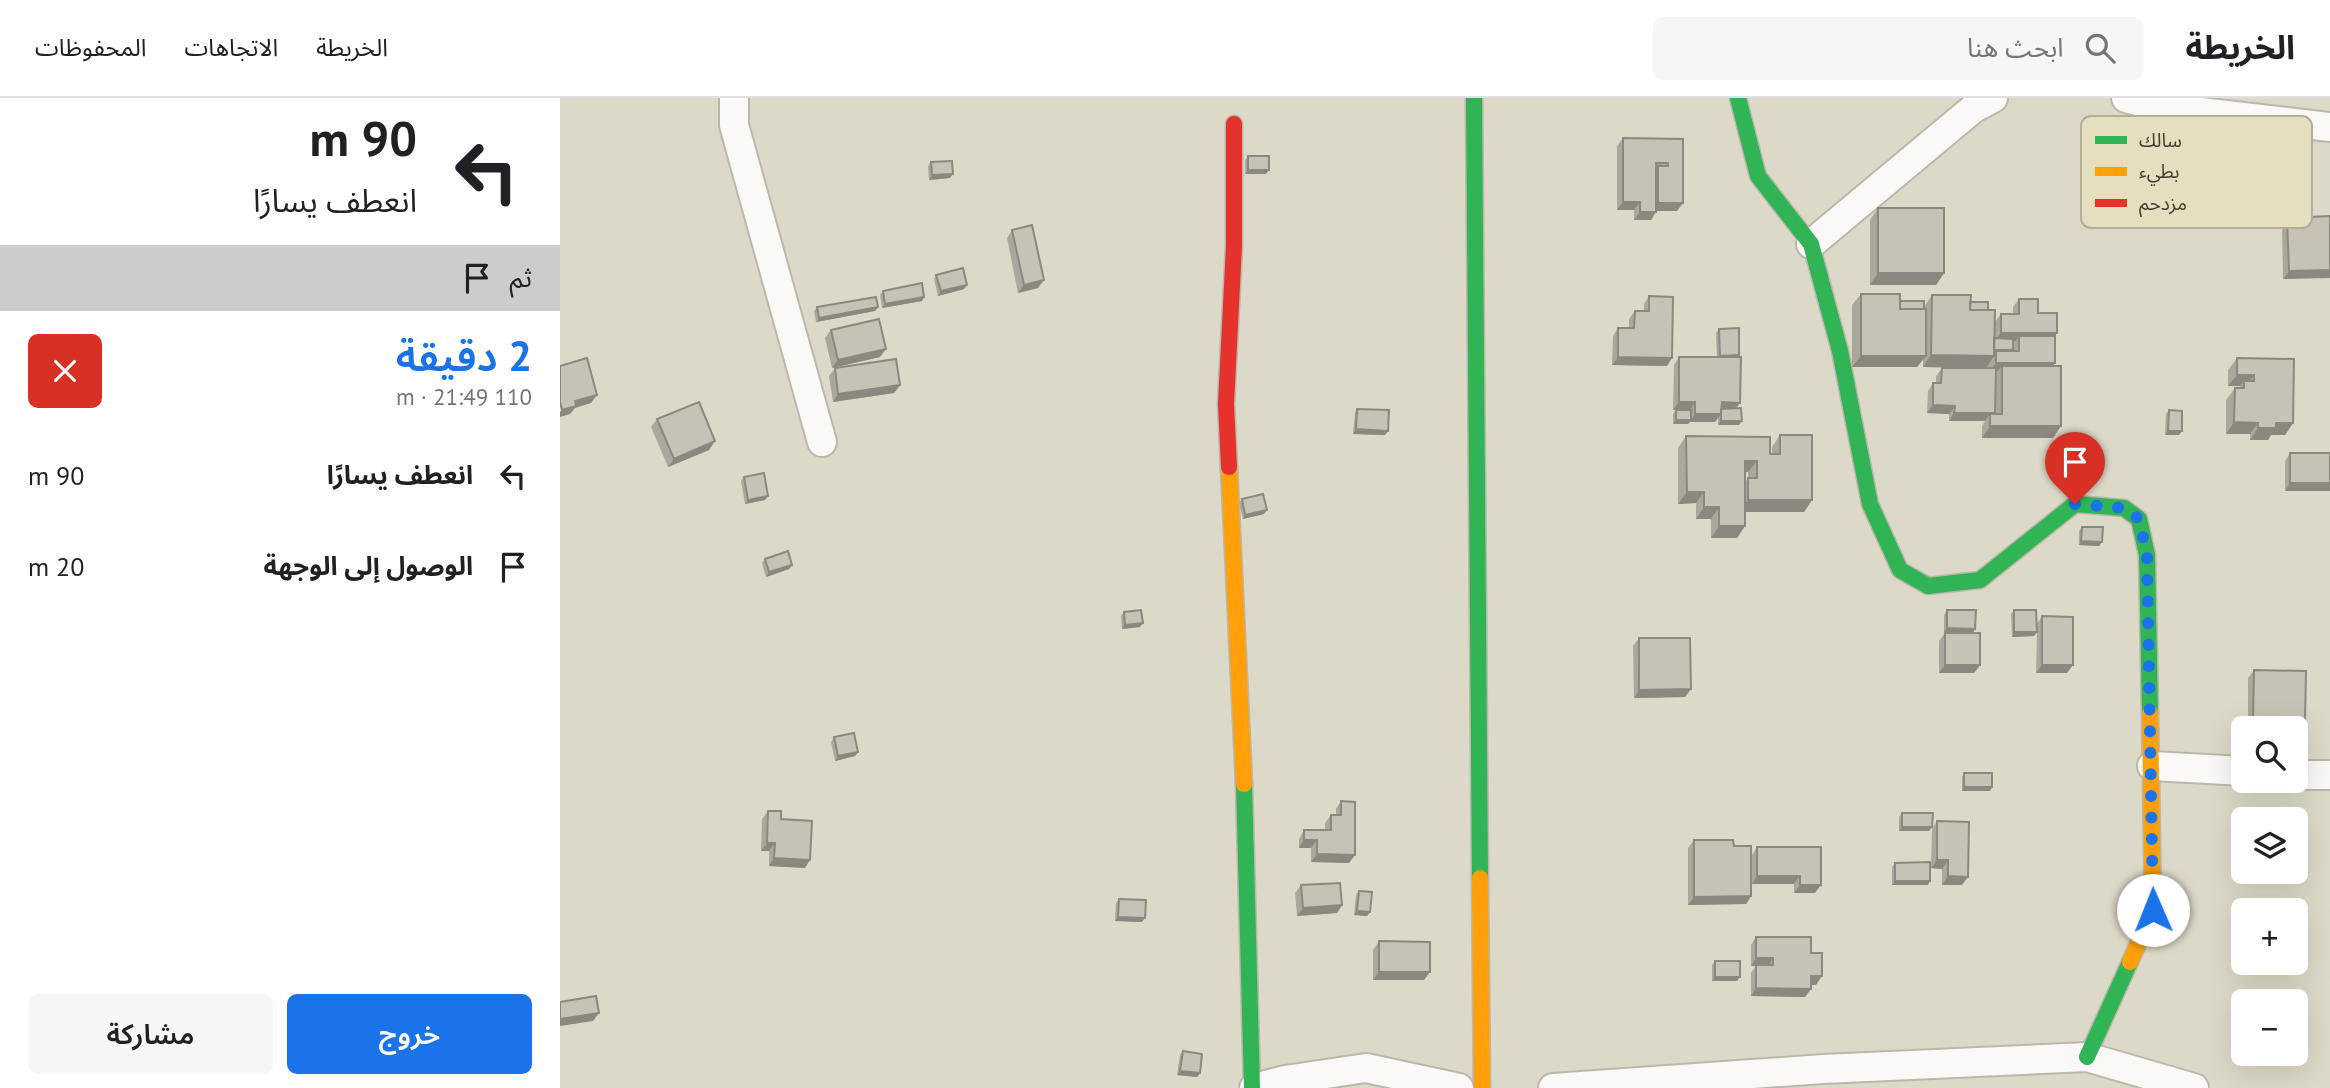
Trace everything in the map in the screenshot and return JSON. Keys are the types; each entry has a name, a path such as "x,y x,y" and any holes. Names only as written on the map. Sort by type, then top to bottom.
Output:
{"street":[{"path":"734,98 734,125 822,442"},
{"path":"1474,98 1482,1088"},
{"path":"1738,98 1758,176 1811,244 1840,351 1870,504 1900,570 1928,586 1980,580 2075,504 2124,508 2139,519 2147,555 2153,910 2087,1057"},
{"path":"1811,244 1974,108 1993,98"},
{"path":"2126,98 2158,107 2235,116"},
{"path":"1234,124 1234,246 1226,404 1241,704 1253,1088 1285,1080 1366,1068 1459,1088"},
{"path":"2312,125 2330,127"},
{"path":"2152,765 2231,770"},
{"path":"2308,775 2330,775"},
{"path":"1553,1088 1823,1069 2087,1057 2194,1088"}],"building":[{"path":"1623,138 1683,139 1683,203 1658,203 1658,166 1668,166 1668,163 1656,163 1656,212 1640,212 1640,202 1623,202"},
{"path":"1248,156 1269,156 1269,170 1248,170"},
{"path":"952,161 953,174 932,175 931,162"},
{"path":"1878,208 1944,208 1944,273 1878,273"},
{"path":"2330,216 2330,270 2289,271 2287,228 2312,228 2312,217"},
{"path":"1032,225 1044,280 1024,285 1012,230"},
{"path":"963,268 967,285 941,291 936,275"},
{"path":"922,283 924,297 885,304 883,291"},
{"path":"1861,294 1900,294 1900,309 1926,309 1926,356 1861,356"},
{"path":"1932,295 1971,295 1970,310 1995,310 1994,356 1931,355"},
{"path":"1649,296 1673,297 1672,358 1618,357 1618,328 1634,328 1635,311 1649,311"},
{"path":"876,297 878,307 819,318 817,307"},
{"path":"2019,299 2038,299 2038,313 2057,313 2057,333 2001,333 2001,314 2019,314"},
{"path":"1900,301 1924,301 1924,309 1900,309"},
{"path":"1970,302 1988,302 1988,310 1970,310"},
{"path":"879,319 886,349 838,360 831,330"},
{"path":"1739,328 1739,355 1720,356 1719,329"},
{"path":"2019,336 2055,336 2055,363 1996,363 1996,351 2019,351"},
{"path":"1994,338 2013,339 2013,350 1994,350"},
{"path":"1679,357 1741,357 1740,403 1722,402 1721,414 1695,414 1695,402 1679,402"},
{"path":"587,358 597,395 575,401 576,406 562,410 560,366"},
{"path":"2237,358 2294,359 2293,423 2276,423 2276,428 2258,428 2258,423 2234,422 2235,388 2244,388 2244,381 2254,381 2254,375 2237,375"},
{"path":"896,359 900,385 838,394 835,368"},
{"path":"2002,366 2061,366 2061,426 1990,426 1990,414 2002,414"},
{"path":"1942,368 1996,368 1995,413 1954,413 1955,406 1933,405 1933,383 1941,383"},
{"path":"699,402 715,441 674,459 657,419"},
{"path":"1741,408 1742,421 1721,421 1721,409"},
{"path":"1357,409 1389,410 1388,431 1356,429"},
{"path":"1676,410 1691,410 1691,420 1676,420"},
{"path":"2169,410 2182,411 2182,431 2168,431"},
{"path":"1780,435 1812,435 1812,500 1748,500 1748,478 1757,478 1757,461 1745,461 1745,526 1719,526 1719,507 1704,507 1704,492 1687,492 1686,436 1770,437 1770,454 1780,454"},
{"path":"2290,453 2330,453 2330,483 2290,483"},
{"path":"764,473 768,496 748,500 744,477"},
{"path":"1263,494 1267,510 1245,515 1242,499"},
{"path":"2082,527 2103,527 2102,542 2081,541"},
{"path":"788,551 792,565 769,572 765,559"},
{"path":"1141,610 1143,623 1125,625 1124,612"},
{"path":"1947,610 1976,610 1975,629 1947,628"},
{"path":"2014,610 2036,610 2037,632 2014,632"},
{"path":"2042,616 2073,617 2073,665 2042,665"},
{"path":"1945,633 1980,633 1980,665 1945,665"},
{"path":"1639,638 1690,638 1691,689 1639,690"},
{"path":"2254,670 2306,671 2305,716 2253,716"},
{"path":"854,733 858,752 838,756 834,737"},
{"path":"1964,773 1992,773 1992,787 1964,787"},
{"path":"1341,801 1355,802 1355,855 1317,854 1317,840 1304,840 1304,830 1331,830 1331,815 1341,815"},
{"path":"768,811 781,811 781,819 812,821 810,860 774,858 775,843 767,843"},
{"path":"1902,813 1933,813 1932,827 1902,827"},
{"path":"1937,821 1969,822 1968,877 1948,876 1948,860 1937,860"},
{"path":"1694,840 1733,840 1734,846 1751,846 1751,896 1694,897"},
{"path":"1757,847 1821,847 1821,885 1800,885 1800,876 1757,876"},
{"path":"1930,862 1930,881 1895,881 1895,863"},
{"path":"1340,883 1342,905 1303,908 1301,885"},
{"path":"1359,891 1372,892 1370,912 1357,911"},
{"path":"1119,899 1146,900 1145,918 1118,917"},
{"path":"1756,937 1811,937 1811,953 1822,953 1822,976 1811,976 1811,989 1756,988 1756,965 1773,965 1773,958 1756,958"},
{"path":"1379,941 1430,942 1430,972 1379,972"},
{"path":"1715,961 1740,961 1740,977 1715,977"},
{"path":"596,996 599,1013 560,1019 560,1002"},
{"path":"1183,1051 1202,1054 1200,1073 1180,1071"}],"traffic: fast":[{"path":"1474,98 1480,878"},
{"path":"1738,98 1758,176 1811,244 1840,351 1870,504 1900,570 1928,586 1980,580 2075,504 2124,508 2139,519 2147,555 2150,713"},
{"path":"1244,784 1252,1088"},
{"path":"2087,1057 2130,962"}],"traffic: slow":[{"path":"1229,467 1244,784"},
{"path":"2130,962 2153,910 2150,713"},
{"path":"1480,878 1482,1088"}],"traffic: jam":[{"path":"1229,467 1226,404 1234,246 1234,124"}],"route":[{"path":"2075,504 2124,508 2139,519 2147,555 2153,910"}]}
